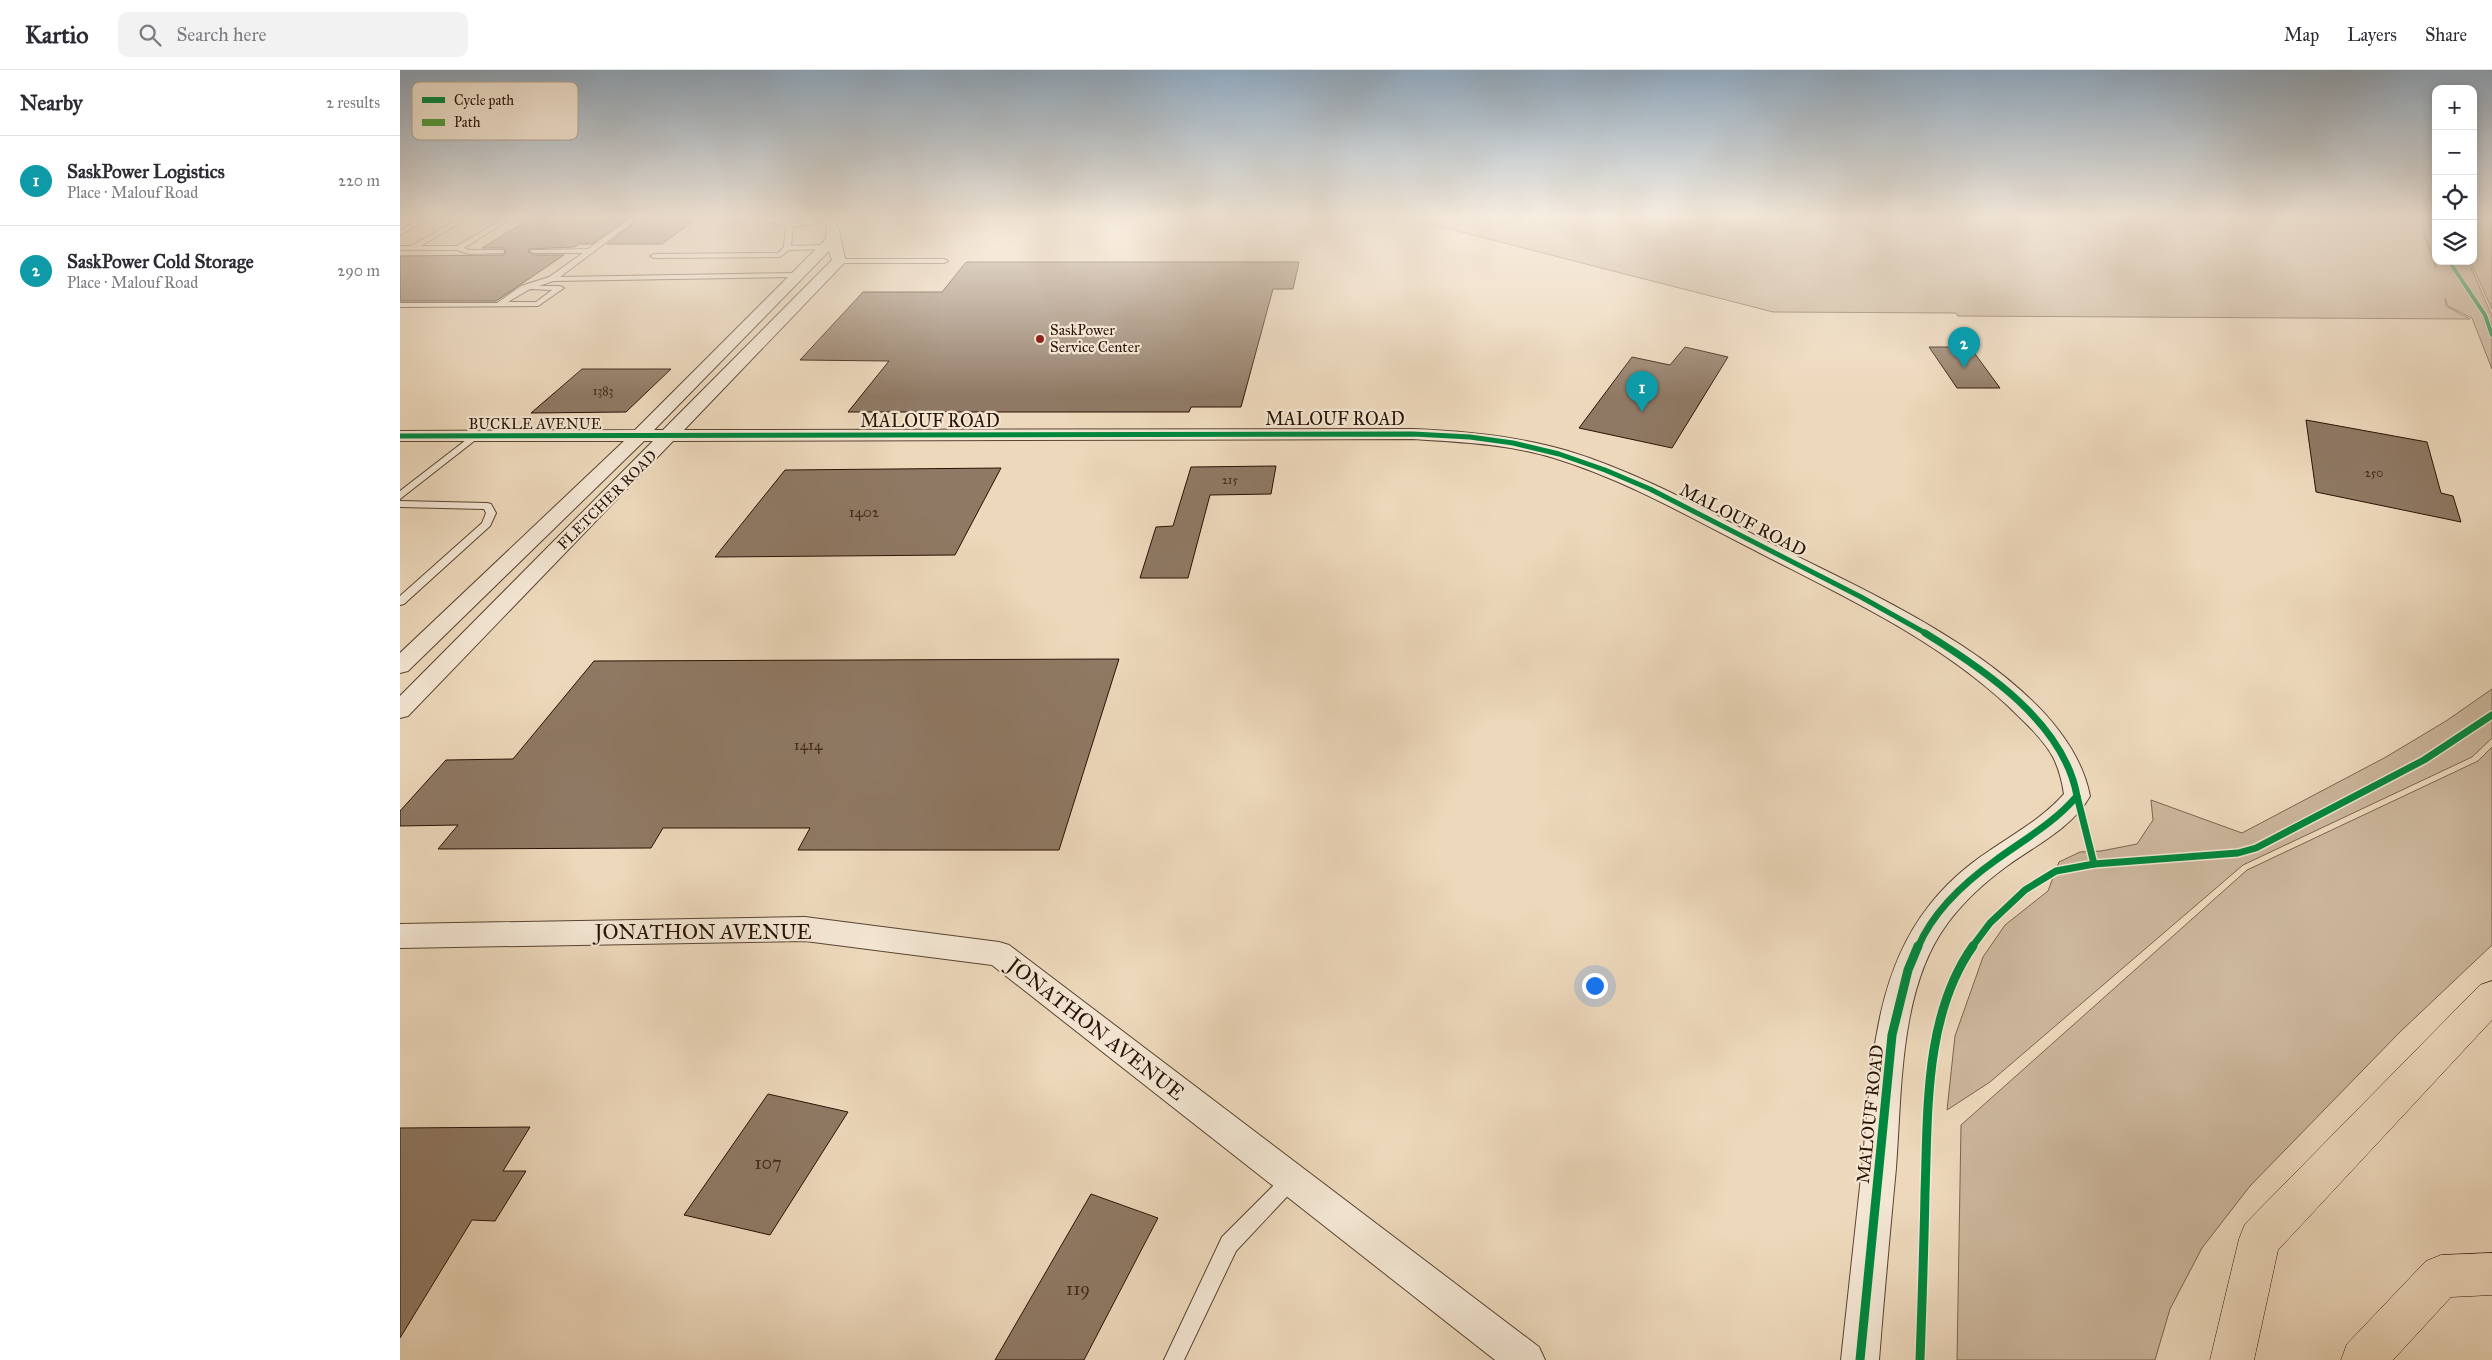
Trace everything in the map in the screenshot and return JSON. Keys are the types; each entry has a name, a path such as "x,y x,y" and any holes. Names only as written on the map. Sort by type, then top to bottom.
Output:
{"highway":[{"path":"2232,1360 2260,1239 2492,996"},
{"path":"2363,1360 2442,1276 2492,1274"}],"street":[{"name":"FLETCHER ROAD","path":"400,666 639,436 797,276"},
{"name":"FLETCHER ROAD","path":"400,710 824,276"},
{"name":"MALOUF ROAD","path":"669,436 1413,434 1466,436 1526,445 1609,470 1650,489 1904,619 1953,649 1984,671 2041,725 2065,754 2075,777 2078,796 2049,825 1995,860 1962,890 1936,917 1917,950 1902,990 1890,1052 1860,1360"},
{"name":"BUCKLE AVENUE","path":"400,436 669,436"},
{"name":"JONATHON AVENUE","path":"400,936 805,929 999,954 1526,1360"}],"lane":[{"path":"499,305 524,288 552,278 736,276"},
{"path":"400,305 538,304 560,288 524,288"},
{"path":"400,496 474,436"},
{"path":"400,504 487,506 491,513 486,524 400,602"},
{"path":"1174,1360 1229,1244 1292,1180"}],"shaded area":[{"path":"1634,276 2475,276 2492,316 2492,369 2472,318 2448,306 2445,298 2446,306 2470,319 1958,316 1956,313 1773,312"},
{"path":"2477,276 2492,276 2492,309"},
{"path":"2492,689 2492,738 2472,757 2243,865 1990,1082 1947,1110 1955,1036 1983,957 2005,925 2048,891 2059,862 2080,852 2101,851 2137,844 2153,820 2151,800 2242,833 2386,757 2446,721"},
{"path":"2492,747 2492,945 2400,1032 2250,1186 2202,1248 2170,1309 2155,1360 1957,1360 1961,1125 2247,870 2478,761"}],"building":[{"path":"400,276 533,276 496,301 400,301"},
{"name":"SaskPower Service Center","path":"955,276 1296,276 1293,289 1273,289 1241,407 1191,407 1189,412 848,412 889,361 800,360 863,292 942,292"},
{"path":"1685,347 1728,357 1672,448 1579,428 1632,357 1670,365"},
{"path":"1929,347 1970,347 2000,388 1957,388"},
{"path":"582,369 671,369 626,412 531,413"},
{"path":"2306,420 2427,442 2441,493 2453,496 2461,522 2316,492"},
{"path":"1276,466 1271,494 1210,495 1188,578 1140,578 1156,527 1173,526 1191,467"},
{"path":"1001,468 955,555 715,557 785,470"},
{"path":"1119,659 1059,850 798,850 810,828 663,828 651,848 438,849 458,825 400,826 400,811 446,760 513,759 594,661"},
{"path":"768,1094 848,1112 770,1235 684,1215"},
{"path":"530,1127 503,1171 526,1171 495,1221 472,1220 400,1338 400,1128"},
{"path":"1091,1194 1158,1218 1084,1360 995,1360"}],"cycle path":[{"path":"2459,276 2485,315 2492,335"},
{"path":"400,436 1413,434 1470,437 1513,443 1543,450 1605,470 1650,489 1918,628 1972,664 1999,685 2052,737 2071,769 2077,796 2060,815 1989,865 1958,893 1937,916 1921,941 1908,970 1892,1035 1860,1360"},
{"path":"1920,1360 1929,1077 1940,1024 1954,981 1971,949 1990,923 2025,890 2056,871 2094,864 2238,853 2256,848 2424,760 2492,715"},
{"path":"2077,796 2094,864"}],"place":[{"name":"SaskPower Service Center","path":"1040,339"},
{"name":"SaskPower Cold Storage","path":"1964,368"},
{"name":"SaskPower Logistics","path":"1642,412"}]}
